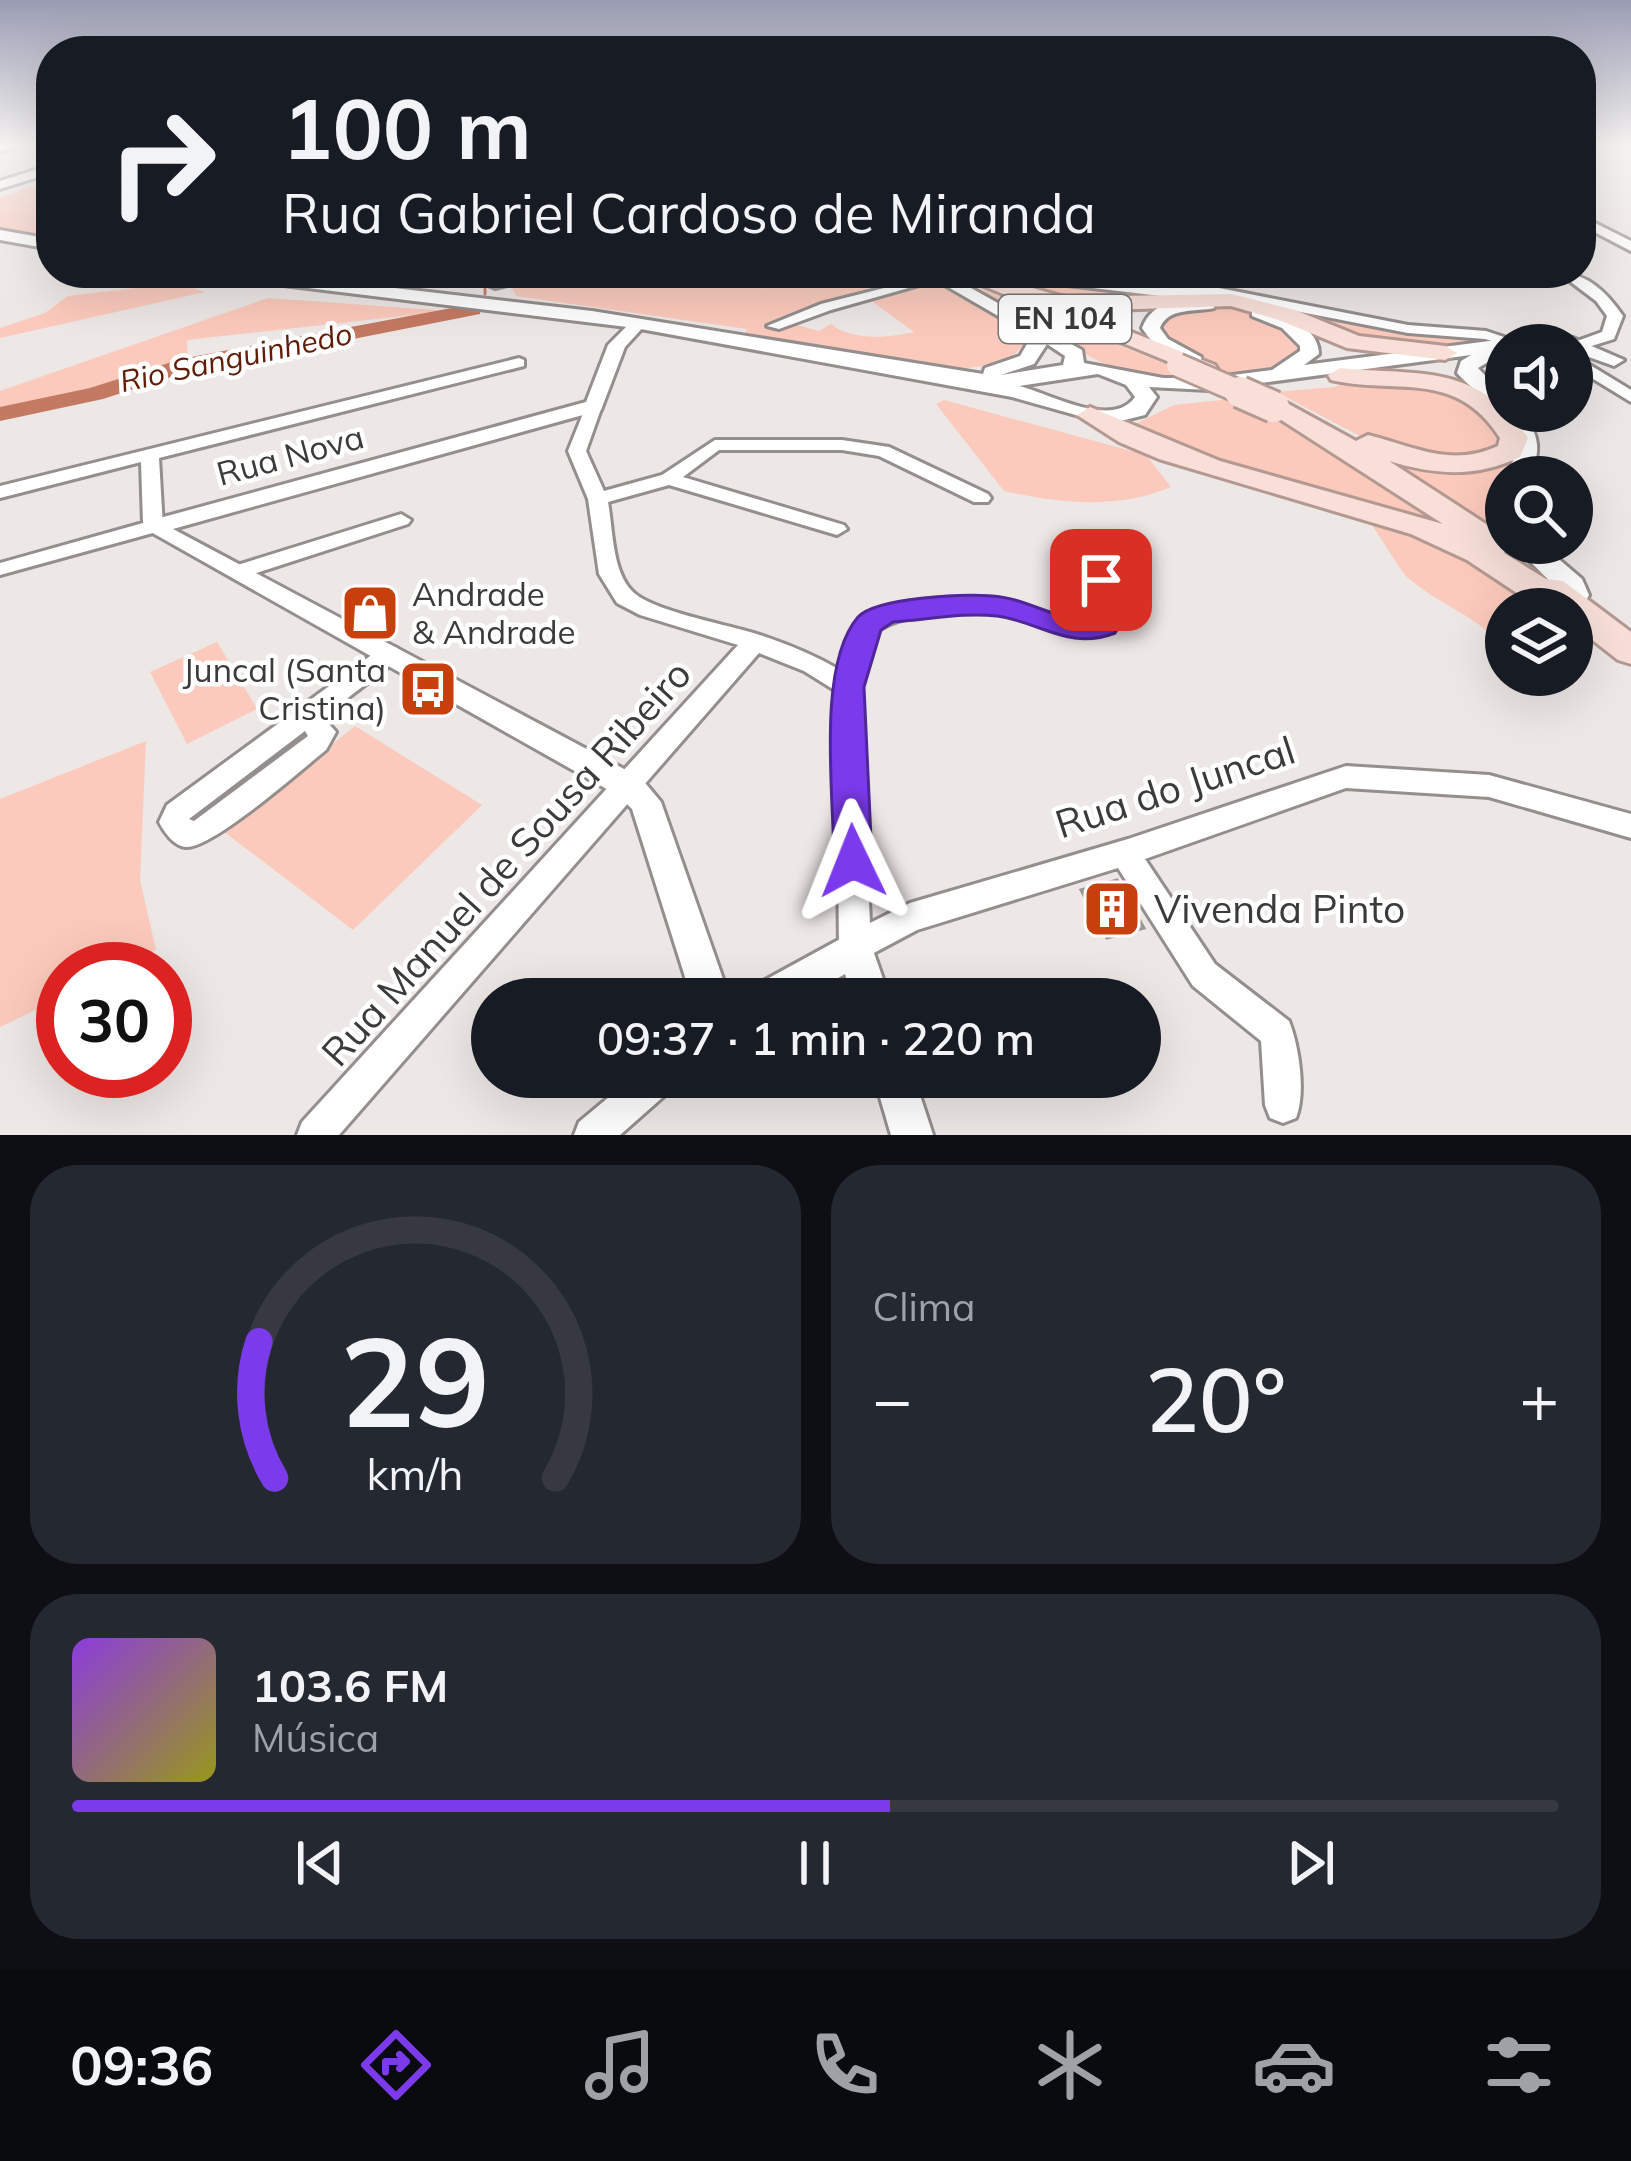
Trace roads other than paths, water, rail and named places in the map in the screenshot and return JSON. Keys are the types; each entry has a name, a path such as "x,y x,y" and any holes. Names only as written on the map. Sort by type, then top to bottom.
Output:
{"main road":[{"path":"0,235 36,241"},
{"path":"353,288 639,323 998,382 1058,381 1100,369 1186,385 1485,351"},
{"path":"960,288 1075,354 1058,381"},
{"name":"EN 104","path":"988,288 1278,404 1471,525 1549,588"},
{"name":"EN 104","path":"1017,288 1328,427 1476,521 1551,588"},
{"path":"1020,288 1064,304 1232,300 1287,315 1355,343 1445,353"},
{"path":"1206,370 1161,343 1151,328 1155,317 1192,303 1221,304 1272,316 1300,331 1310,345 1301,362 1252,378"},
{"path":"859,360 970,374 994,372 1027,360 1037,344 1032,327"},
{"path":"716,338 1058,381 1090,416 1159,452 1423,527 1540,588"},
{"path":"1090,416 1118,416 1144,404 1485,353"},
{"path":"1593,355 1623,361"},
{"path":"1485,357 1468,364 1467,373 1485,389"},
{"path":"1328,427 1379,448 1441,465 1495,460 1510,451 1514,438 1494,411 1445,386 1388,375 1340,374"},
{"path":"1126,376 1143,389 1144,404"},
{"path":"1547,564 1571,588"},
{"name":"EN 104","path":"1593,620 1631,641"},
{"name":"EN 104","path":"1593,623 1631,651"}],"street":[{"path":"1596,228 1631,247"},
{"path":"774,326 897,288"},
{"path":"1186,288 1408,329 1485,335"},
{"path":"1588,288 1603,298 1615,316 1612,332 1593,343"},
{"path":"639,323 617,345 577,451 598,499 610,574 625,598 648,610 755,642 812,665 848,687"},
{"path":"0,492 519,364"},
{"path":"1593,367 1631,398"},
{"name":"Rua Nova","path":"2,569 594,406"},
{"path":"598,499 669,479 715,445 842,445 883,451 981,498"},
{"path":"150,456 153,527 629,787 645,802 704,978"},
{"path":"669,479 837,529"},
{"path":"238,572 401,520"},
{"path":"864,978 855,948 848,687 870,623 886,613 1006,607 1073,630 1091,631 1105,626 1108,619 1101,580"},
{"name":"Rua Manuel de Sousa Ribeiro","path":"315,1135 755,642"},
{"path":"305,717 323,732 317,743 202,831 187,835 177,830 173,822 177,813 305,717 389,654"},
{"name":"Rua do Juncal","path":"803,978 910,918 1125,853 1346,777 1489,786 1631,826"},
{"path":"1125,853 1204,975 1277,1033 1282,1105"},
{"path":"592,1135 635,1098"},
{"path":"900,1098 911,1135"}],"waterway":[{"name":"Rio Sanguinhedo","path":"485,288 485,294"},
{"name":"Rio Sanguinhedo","path":"0,414 95,394 181,366 473,310"}],"place":[{"name":"Andrade & Andrade","path":"370,613"},
{"name":"Juncal (Santa Cristina)","path":"428,689"},
{"name":"Vivenda Pinto","path":"1112,909"}]}
